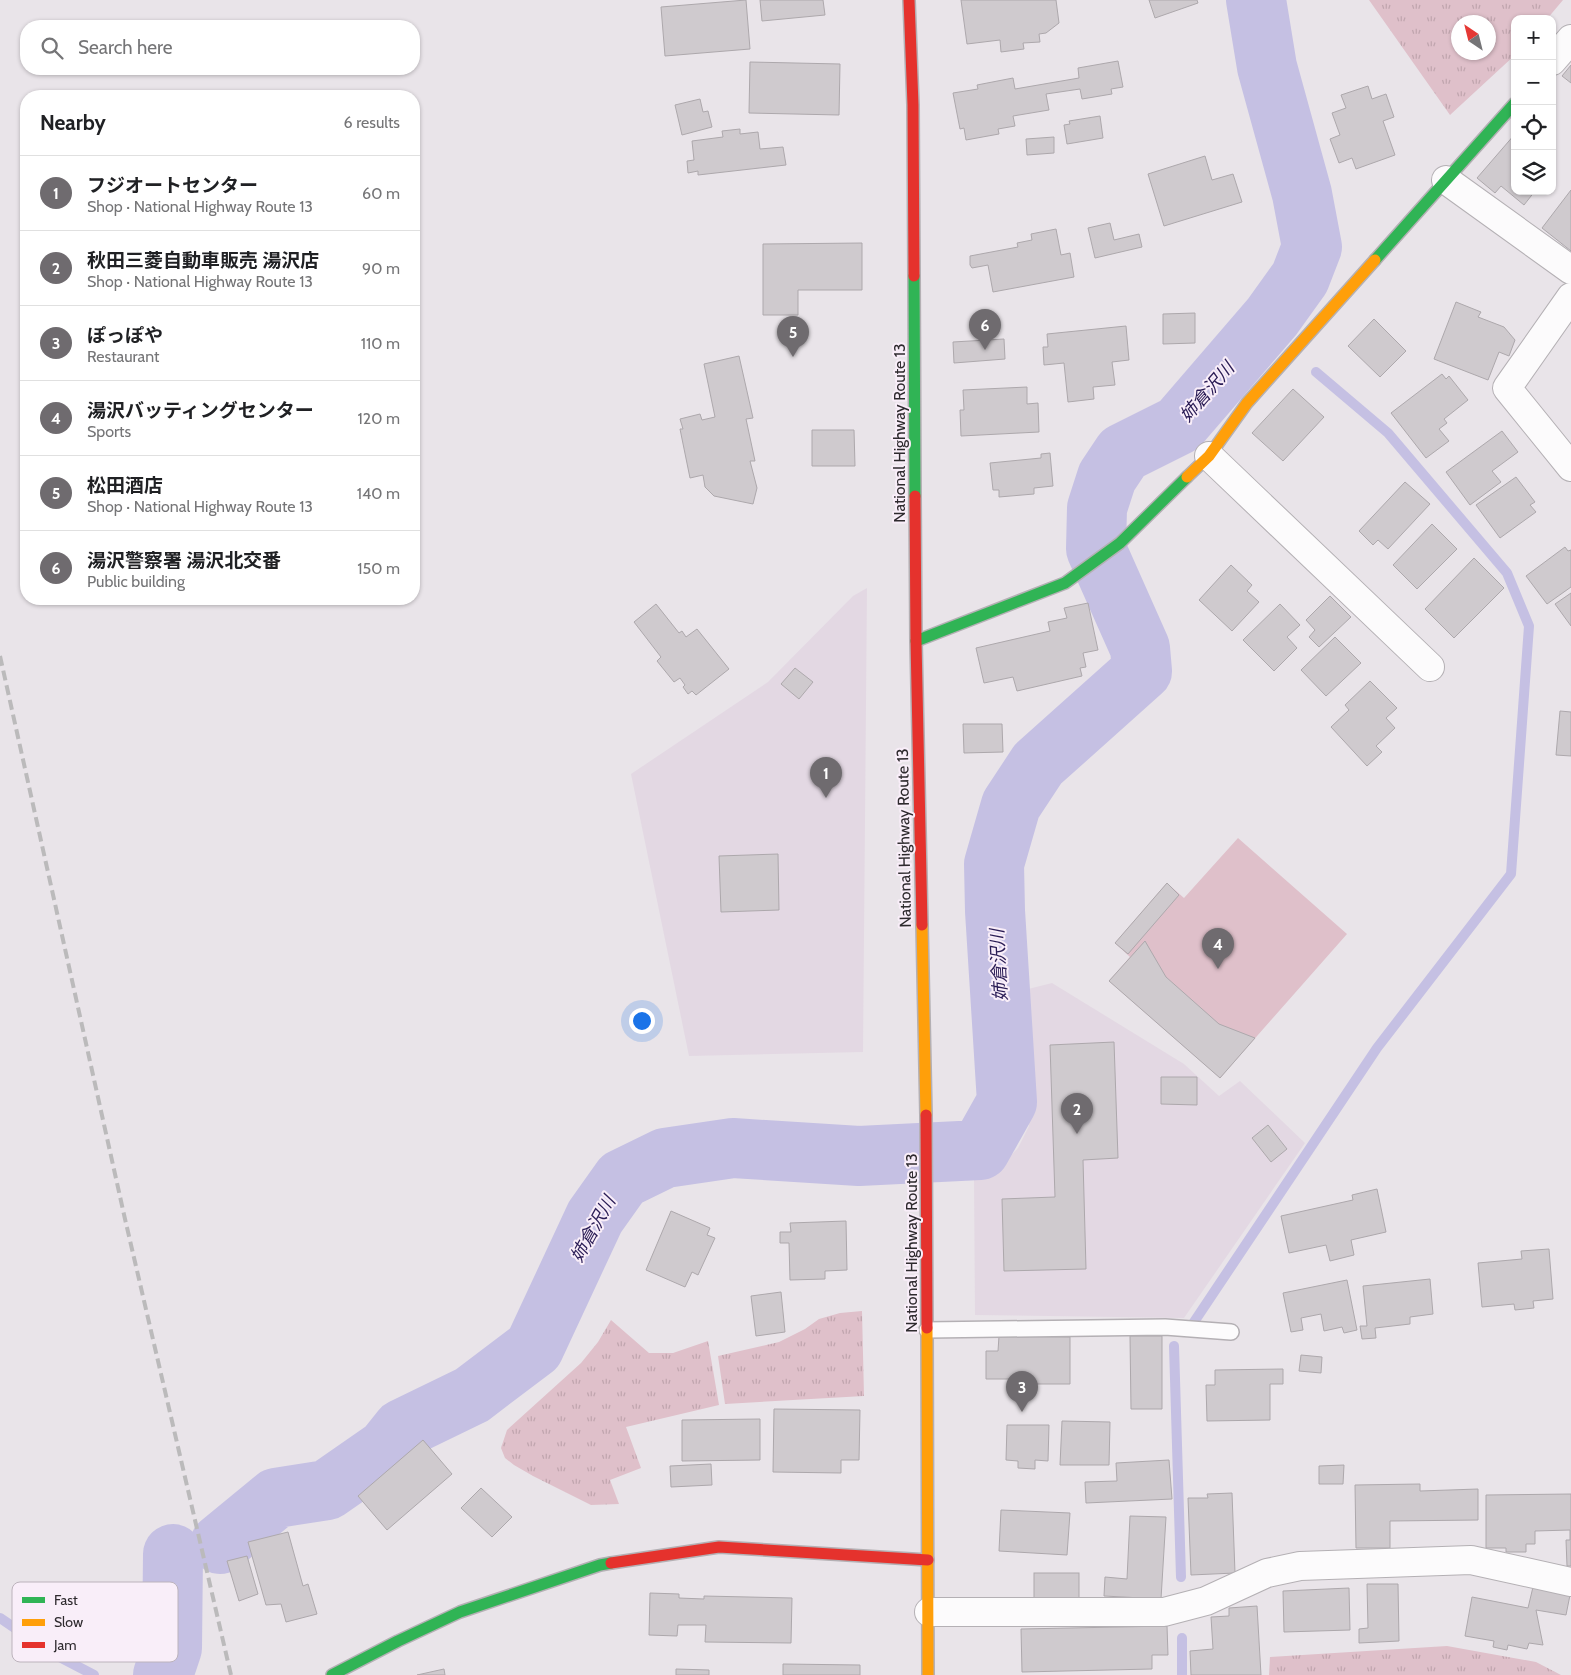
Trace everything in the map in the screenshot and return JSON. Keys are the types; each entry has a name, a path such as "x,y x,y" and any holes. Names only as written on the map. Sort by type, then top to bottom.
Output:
{"main road":[{"name":"National Highway Route 13","path":"909,0 913,105 916,641 926,1103 928,1560 930,1612 928,1675"},
{"path":"916,641 1065,583 1120,544 1209,456 1247,404 1513,105"},
{"path":"346,1672 460,1612 600,1565 719,1547 928,1560"}],"street":[{"path":"1556,56 1571,40"},
{"path":"1446,180 1571,270"},
{"path":"1571,297 1507,388 1571,467"},
{"path":"1209,456 1430,667"},
{"path":"930,1612 1164,1612 1206,1601 1267,1573 1300,1566 1471,1560 1571,1582"}],"lane":[{"path":"927,1330 1165,1327 1231,1332"}],"shaded area":[{"path":"867,588 863,1052 689,1056 631,774 768,682 853,596"},
{"path":"1052,983 1184,1064 1219,1096 1240,1081 1305,1143 1184,1318 975,1315 974,1178 999,1168 1018,1148 1029,1126 1032,1059 1024,990"}],"green space":[{"path":"1369,0 1563,0 1550,15 1511,15 1511,59 1450,115"},
{"path":"1238,838 1347,934 1220,1078 1109,981 1130,957 1115,943 1167,883 1184,898"},
{"path":"862,1311 864,1396 725,1404 718,1356 779,1342 805,1329 819,1319 840,1313"},
{"path":"611,1320 649,1353 673,1353 708,1341 719,1405 626,1427 641,1468 610,1480 619,1504 591,1505 514,1465 505,1458 501,1448 507,1430 581,1363 598,1342"},
{"path":"1447,1646 1536,1662 1561,1675 1269,1675 1270,1657"}],"building":[{"path":"746,0 750,49 665,56 661,7"},
{"path":"760,0 823,0 825,15 762,21"},
{"path":"961,0 1056,0 1059,23 1046,33 1039,34 1040,42 1023,43 1024,49 1001,52 1000,40 967,44"},
{"path":"1149,0 1197,0 1198,3 1155,18"},
{"path":"1118,61 1123,87 1111,89 1112,94 1082,99 1080,89 1046,94 1049,110 1013,116 1015,126 998,129 999,134 966,140 964,128 960,129 953,93 978,89 977,85 1013,78 1015,89 1079,78 1078,68"},
{"path":"750,62 840,64 839,115 749,113"},
{"path":"1571,65 1571,83 1562,76"},
{"path":"1368,86 1372,99 1386,94 1394,117 1383,121 1395,155 1356,169 1352,158 1339,163 1330,139 1340,135 1332,113 1346,108 1341,95"},
{"path":"700,99 703,112 708,111 712,127 682,135 675,105"},
{"path":"1100,116 1103,138 1067,144 1064,125 1070,124 1069,121"},
{"path":"740,129 740,134 758,132 760,149 783,147 786,165 698,175 698,171 688,173 687,161 694,160 692,141 723,137 722,131"},
{"path":"1054,137 1054,153 1027,155 1026,139"},
{"path":"1511,139 1511,194 1501,186 1495,193 1477,178"},
{"path":"1205,156 1212,180 1233,174 1242,202 1164,226 1148,174"},
{"path":"1571,190 1571,251 1542,228"},
{"path":"1512,195 1532,195 1524,205"},
{"path":"1110,223 1114,240 1139,234 1142,247 1095,258 1088,228"},
{"path":"1056,229 1061,255 1070,253 1074,277 993,292 988,265 972,268 970,265 970,256 1018,247 1017,243 1032,240 1031,234"},
{"path":"862,243 862,290 798,290 798,315 763,315 763,244"},
{"path":"1456,302 1481,312 1478,317 1504,327 1515,340 1509,356 1499,352 1488,380 1434,359"},
{"path":"1195,313 1195,343 1163,344 1163,314"},
{"path":"1374,319 1406,351 1380,377 1348,346"},
{"path":"1126,326 1129,360 1112,362 1115,385 1093,387 1094,399 1068,402 1064,363 1044,365 1043,347 1048,347 1047,334"},
{"path":"1004,339 1005,359 954,363 953,342"},
{"path":"739,356 753,418 746,419 755,461 750,461 757,488 753,504 714,496 705,487 703,475 690,478 680,429 683,429 680,419 700,414 702,420 715,417 704,364"},
{"path":"1442,374 1446,379 1449,376 1468,400 1444,419 1447,423 1439,429 1449,441 1426,458 1391,413"},
{"path":"1027,387 1027,404 1038,403 1039,432 961,436 960,410 964,410 963,390"},
{"path":"1293,389 1324,417 1283,461 1252,433"},
{"path":"812,430 854,430 855,466 812,466"},
{"path":"1502,431 1518,452 1492,471 1501,482 1470,505 1446,472"},
{"path":"1050,453 1053,486 1034,488 1034,494 999,497 999,490 993,490 990,463 1041,458 1041,454"},
{"path":"1516,477 1535,502 1530,505 1536,512 1500,538 1476,505"},
{"path":"1405,482 1430,504 1388,549 1378,540 1373,545 1359,531"},
{"path":"1432,524 1457,549 1417,589 1393,565"},
{"path":"1565,547 1568,551 1571,550 1571,587 1547,604 1526,576"},
{"path":"1474,558 1504,588 1454,638 1425,609"},
{"path":"1231,565 1252,585 1247,591 1259,602 1232,631 1199,600"},
{"path":"1571,593 1571,626 1555,604"},
{"path":"1330,596 1351,617 1319,647 1309,637 1315,630 1306,620"},
{"path":"1088,603 1098,650 1083,653 1086,667 1080,668 1082,676 1017,691 1013,677 984,683 976,648 1050,631 1048,622 1067,618 1064,608"},
{"path":"656,604 679,633 682,631 686,637 697,629 729,669 696,695 692,691 688,694 680,678 674,682 657,661 661,657 634,622"},
{"path":"1280,604 1300,625 1287,637 1297,648 1274,671 1243,640"},
{"path":"1335,637 1361,663 1326,696 1301,670"},
{"path":"795,668 813,682 799,699 781,684"},
{"path":"1370,681 1397,708 1386,718 1395,728 1376,746 1382,752 1367,766 1331,727 1349,710 1345,705"},
{"path":"1560,711 1571,712 1571,756 1556,755"},
{"path":"963,724 1002,724 1003,752 964,753"},
{"path":"778,854 779,910 721,912 719,856"},
{"path":"1167,883 1179,895 1128,954 1115,943"},
{"path":"1145,941 1166,977 1219,1024 1255,1038 1220,1078 1109,981"},
{"path":"1114,1042 1118,1158 1083,1160 1086,1269 1004,1271 1002,1199 1055,1197 1050,1045"},
{"path":"1161,1077 1197,1077 1197,1105 1161,1104"},
{"path":"1268,1125 1287,1149 1271,1162 1252,1138"},
{"path":"1377,1189 1386,1232 1351,1240 1354,1255 1330,1261 1326,1245 1289,1253 1281,1216 1353,1200 1352,1195"},
{"path":"671,1211 710,1228 707,1235 715,1238 698,1275 692,1272 685,1287 646,1270"},
{"path":"846,1221 847,1270 825,1271 825,1279 790,1280 789,1243 780,1243 780,1232 791,1232 790,1223"},
{"path":"1549,1249 1553,1299 1533,1301 1534,1308 1515,1310 1514,1304 1482,1307 1478,1263 1522,1259 1521,1251"},
{"path":"1430,1279 1433,1314 1410,1317 1410,1324 1375,1328 1376,1338 1362,1339 1360,1326 1367,1326 1363,1286"},
{"path":"1347,1280 1357,1330 1344,1333 1342,1327 1324,1331 1321,1314 1301,1318 1303,1330 1291,1332 1283,1293"},
{"path":"781,1292 785,1332 756,1336 751,1296"},
{"path":"999,1336 1070,1337 1070,1384 1028,1384 1027,1379 986,1379 986,1351 998,1351"},
{"path":"1130,1336 1162,1336 1162,1409 1131,1409"},
{"path":"1301,1355 1322,1357 1321,1373 1299,1371"},
{"path":"1283,1369 1283,1384 1270,1384 1270,1420 1207,1421 1206,1385 1215,1385 1215,1370"},
{"path":"774,1409 860,1410 859,1460 841,1460 841,1473 773,1472"},
{"path":"760,1419 760,1460 682,1461 682,1420"},
{"path":"1062,1421 1110,1422 1109,1465 1060,1465"},
{"path":"1007,1425 1049,1425 1048,1461 1035,1460 1035,1469 1018,1468 1018,1461 1006,1460"},
{"path":"423,1440 452,1474 387,1530 358,1496"},
{"path":"1169,1460 1172,1499 1086,1503 1085,1482 1117,1481 1116,1463"},
{"path":"711,1464 712,1485 671,1487 670,1466"},
{"path":"1344,1465 1343,1484 1319,1484 1319,1466"},
{"path":"1420,1484 1420,1491 1478,1489 1478,1520 1390,1521 1390,1548 1356,1548 1355,1485"},
{"path":"481,1488 512,1517 492,1537 461,1508"},
{"path":"1232,1493 1235,1573 1191,1575 1188,1498 1208,1498 1207,1494"},
{"path":"1571,1494 1571,1566 1567,1566 1566,1540 1570,1540 1570,1530 1535,1531 1535,1544 1526,1544 1526,1552 1506,1552 1506,1548 1486,1548 1486,1495"},
{"path":"1001,1510 1070,1513 1067,1555 999,1551"},
{"path":"1130,1516 1166,1517 1161,1599 1104,1596 1105,1577 1127,1579"},
{"path":"288,1532 303,1586 308,1584 317,1614 286,1622 281,1604 266,1605 248,1542"},
{"path":"247,1556 258,1594 239,1601 227,1561"},
{"path":"1034,1573 1079,1573 1079,1599 1034,1599"},
{"path":"1367,1584 1398,1584 1399,1641 1359,1643 1359,1629 1368,1628"},
{"path":"1533,1587 1570,1595 1566,1615 1536,1610 1543,1645 1529,1643 1527,1649 1508,1645 1507,1650 1493,1647 1494,1641 1465,1636 1472,1597 1528,1608"},
{"path":"1349,1588 1350,1630 1284,1632 1283,1591"},
{"path":"650,1593 679,1594 679,1598 704,1599 704,1596 792,1598 791,1643 705,1642 706,1625 678,1625 677,1636 649,1635"},
{"path":"1257,1606 1261,1675 1191,1675 1190,1651 1213,1649 1211,1617 1229,1616 1229,1608"},
{"path":"1167,1626 1168,1655 1152,1655 1152,1669 1022,1672 1021,1629"},
{"path":"783,1664 860,1665 860,1675 783,1675"},
{"path":"444,1669 445,1675 417,1675"},
{"path":"676,1669 709,1670 709,1675 676,1675"}],"waterway":[{"name":"姉倉沢川","path":"220,1544 276,1498 327,1490 386,1449 402,1429 472,1395 534,1348 595,1217 622,1179 665,1158 733,1148 859,1156 980,1150 1007,1102 995,911 994,864 1011,805 1038,764 1142,671 1140,648 1096,549 1097,508 1107,477 1123,453 1179,425 1272,317 1300,278 1312,247 1302,194 1267,67 1256,0"},
{"path":"1264,327 1270,333"},
{"path":"1194,1322 1377,1048 1511,874 1529,626 1507,573 1388,433 1316,372"},
{"path":"1174,1346 1181,1577"},
{"name":"姉倉沢川","path":"173,1554 173,1582"},
{"path":"0,1618 12,1626"},
{"path":"1182,1638 1182,1675"},
{"path":"69,1662 94,1675"},
{"name":"姉倉沢川","path":"163,1675 167,1662"}],"railway":[{"path":"0,656 125,1219 231,1675"}],"traffic: fast":[{"path":"1375,260 1513,105"},
{"path":"914,276 915,496"},
{"path":"916,641 1065,583 1120,543 1187,477"},
{"path":"332,1675 460,1612 611,1563"}],"traffic: slow":[{"path":"1187,477 1209,456 1247,403 1375,260"},
{"path":"922,925 926,1115"},
{"path":"927,1328 928,1675"}],"traffic: jam":[{"path":"909,0 913,105 914,276"},
{"path":"915,496 922,925"},
{"path":"926,1115 927,1328"},
{"path":"611,1563 719,1547 928,1560"}],"place":[{"name":"湯沢警察署 湯沢北交番","path":"985,350"},
{"name":"松田酒店","path":"793,357"},
{"name":"フジオートセンター","path":"826,798"},
{"name":"湯沢バッティングセンター","path":"1218,969"},
{"name":"秋田三菱自動車販売 湯沢店","path":"1077,1134"},
{"name":"ぽっぽや","path":"1022,1412"}]}
